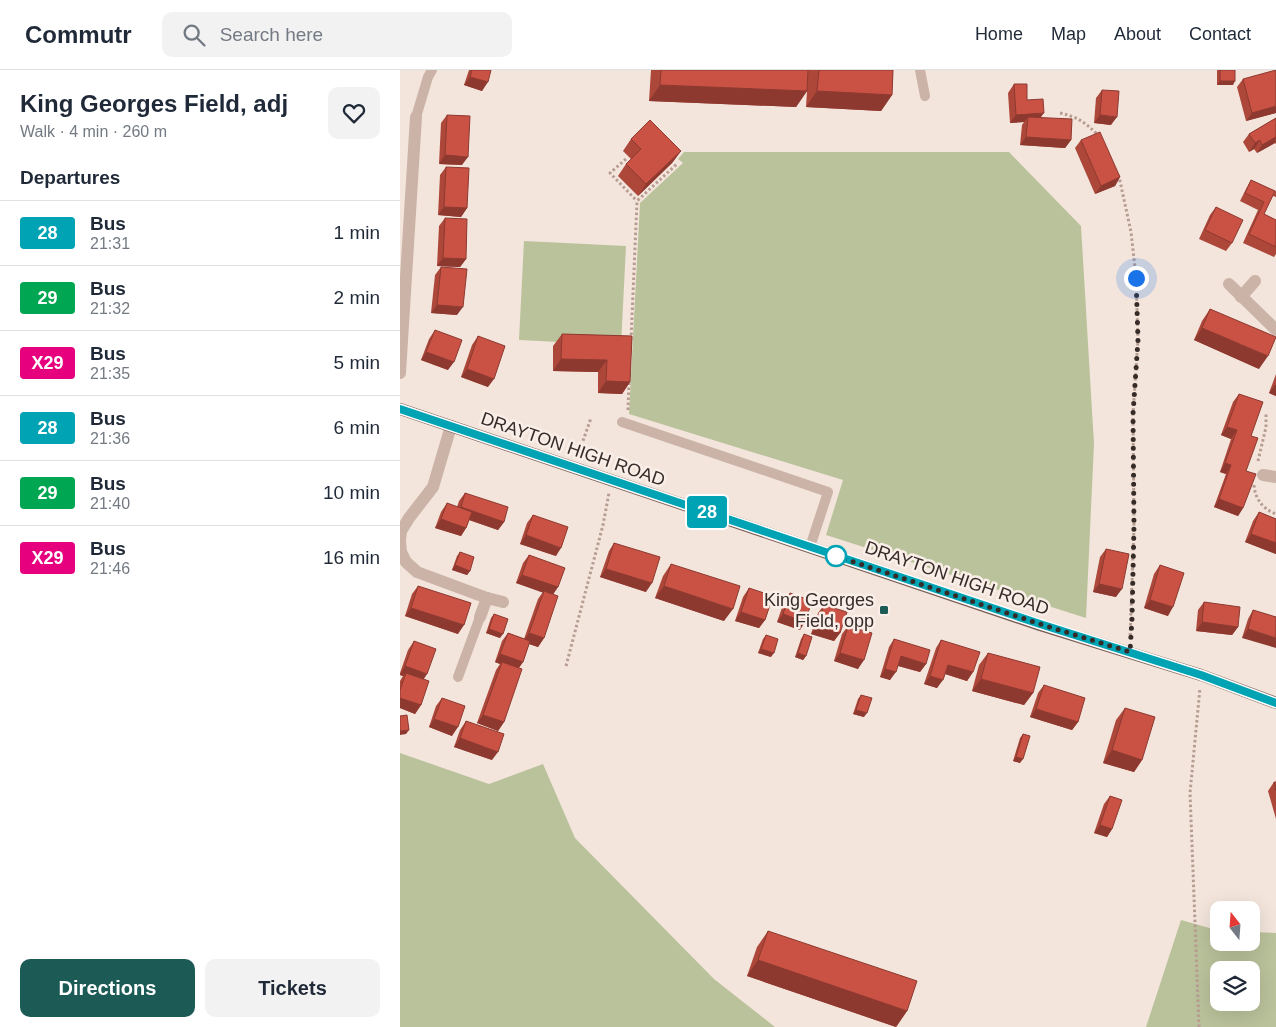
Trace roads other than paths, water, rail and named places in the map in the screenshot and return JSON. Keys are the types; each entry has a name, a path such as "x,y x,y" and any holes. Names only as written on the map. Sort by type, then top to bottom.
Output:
{"main road":[{"name":"DRAYTON HIGH ROAD","path":"400,409 1031,621 1201,675 1276,703"}],"street":[{"path":"400,373 416,117"},
{"path":"1242,297 1255,281"},
{"path":"1229,284 1276,330"},
{"path":"452,426 433,487 401,531 401,552 406,562 417,572 503,602"},
{"path":"480,617 487,598"}],"lane":[{"path":"416,117 428,77 432,70"},
{"path":"920,70 925,96"},
{"path":"624,423 828,492 810,547"},
{"path":"458,677 480,617"}],"place":[{"name":"King Georges Field, opp","path":"884,610"}]}
